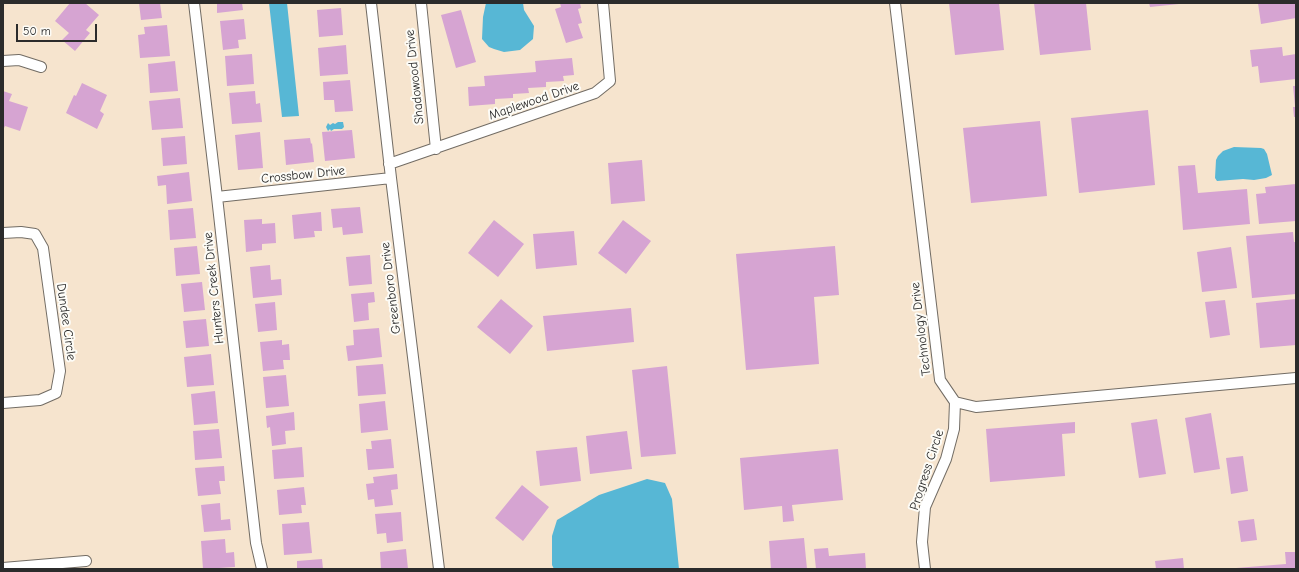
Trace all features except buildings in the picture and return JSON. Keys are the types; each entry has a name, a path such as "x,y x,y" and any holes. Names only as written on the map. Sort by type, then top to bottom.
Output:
{"street":[{"name":"Hunters Creek Drive","path":"194,3 256,543 262,569"},
{"name":"Greenboro Drive","path":"371,3 389,164 439,569"},
{"name":"Shadowood Drive","path":"421,3 436,149"},
{"name":"Maplewood Drive","path":"389,164 595,93 610,81 603,3"},
{"name":"Technology Drive","path":"895,3 940,380 955,402"},
{"path":"3,61 19,60 41,67"},
{"name":"Crossbow Drive","path":"217,197 391,178"},
{"name":"Dundee Circle","path":"3,233 21,232 35,234 43,248 60,371 56,393 40,400 3,403"},
{"path":"955,402 976,407 1296,378"},
{"name":"Progress Circle","path":"925,569 922,542 925,507 946,459 954,429 955,402"},
{"path":"3,568 86,561"}],"water":[{"path":"269,3 287,3 299,116 282,117"},
{"path":"486,3 523,3 524,10 534,26 533,39 520,50 504,52 489,47 482,39 483,17"},
{"path":"343,122 344,127 342,129 334,129 331,131 330,129 328,131 326,127 328,123 330,125"},
{"path":"1234,147 1264,149 1267,154 1272,175 1266,178 1254,180 1243,179 1217,181 1215,178 1216,160 1218,156 1223,151"},
{"path":"647,479 665,483 672,499 679,569 554,569 552,565 552,536 557,520 599,495"}]}
